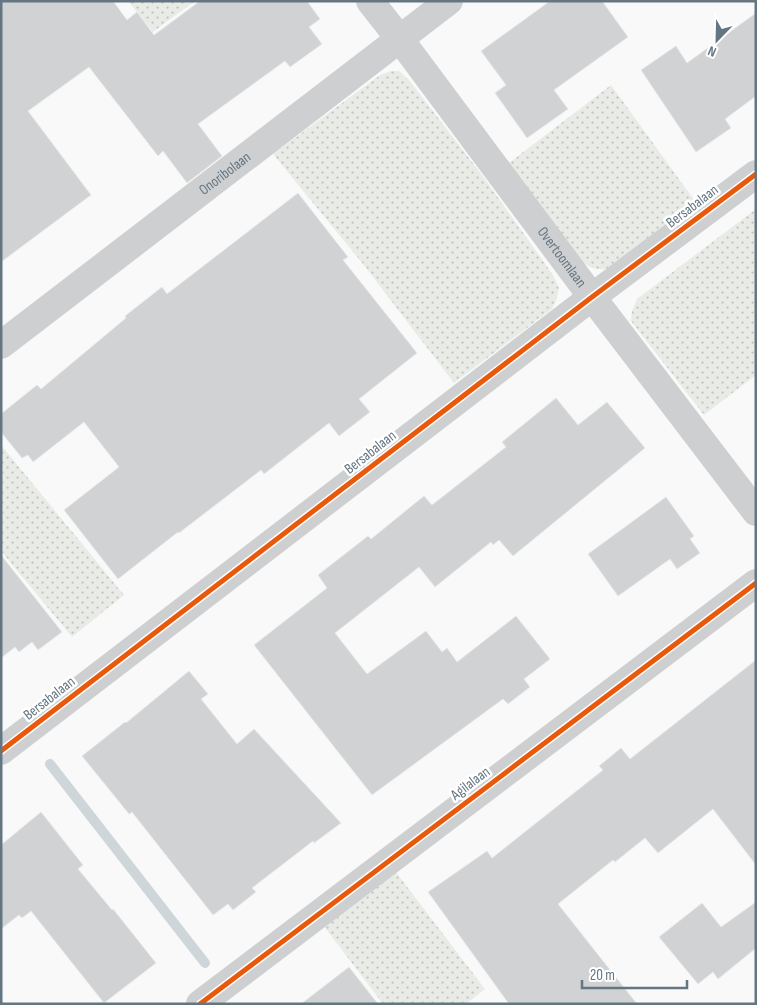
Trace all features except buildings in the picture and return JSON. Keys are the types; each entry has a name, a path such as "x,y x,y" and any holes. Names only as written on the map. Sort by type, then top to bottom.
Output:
{"street":[{"name":"Overtoomlaan","path":"370,1 756,512"},
{"name":"Onoribolaan","path":"1,345 449,1"},
{"name":"Bersabalaan","path":"1,751 592,297 756,174"},
{"name":"Agilalaan","path":"200,1004 756,583"}],"shaded area":[{"path":"128,1 195,1 153,32"},
{"path":"391,71 399,71 409,80 482,175 553,275 559,288 552,309 454,383 363,264 273,154 380,75"},
{"path":"611,85 697,204 607,269 598,269 588,266 578,258 509,163"},
{"path":"756,209 756,375 704,415 631,321 632,311 637,299"},
{"path":"1,445 124,595 72,637 1,551"},
{"path":"395,871 485,989 466,1004 383,1004 323,925"}],"waterway":[{"path":"50,764 205,963"}],"cycle path":[{"path":"1,751 592,297 756,174"},
{"path":"200,1004 756,583"}]}
